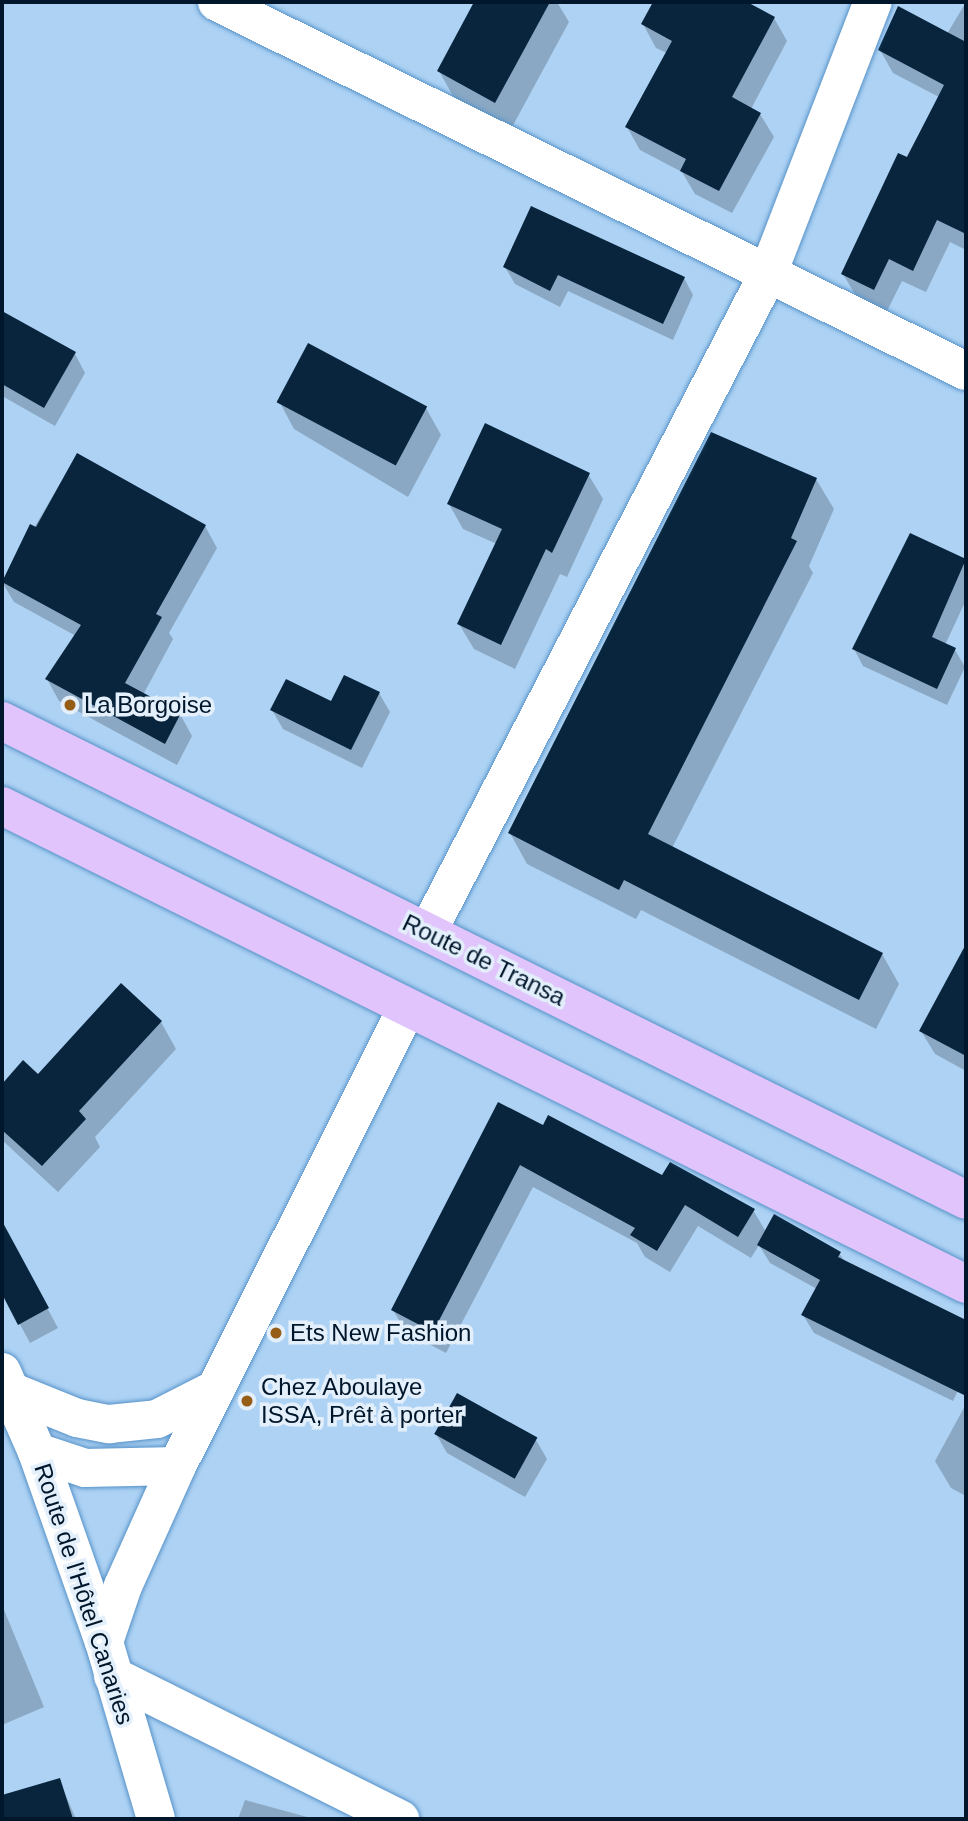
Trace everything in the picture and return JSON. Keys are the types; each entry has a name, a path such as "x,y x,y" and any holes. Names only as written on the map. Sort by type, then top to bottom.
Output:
{"main road":[{"name":"Route de Transa","path":"2,721 966,1200"},
{"path":"2,806 966,1284"}],"street":[{"path":"217,2 767,276 966,371"},
{"path":"428,931 767,276 873,2"},
{"path":"400,1819 109,1659 123,1586 177,1466 407,1008"},
{"path":"6,1381 77,1418 109,1424 157,1419 216,1388"},
{"name":"Route de l'Hôtel Canaries","path":"6,1381 37,1452 109,1659 156,1819"},
{"path":"37,1452 85,1468 177,1466"}],"building":[{"path":"474,2 550,2 495,103 437,71"},
{"path":"653,2 747,2 775,17 732,97 761,113 719,191 680,171 686,159 625,127 672,41 641,24"},
{"path":"898,6 966,42 966,234 937,220 913,271 889,259 874,290 841,274 898,153 907,157 944,85 878,50"},
{"path":"531,206 685,277 663,324 558,275 550,291 503,267"},
{"path":"2,311 76,352 44,408 2,384"},
{"path":"308,343 427,406 396,466 277,402"},
{"path":"485,423 590,473 552,553 546,549 501,645 457,624 502,529 447,504"},
{"path":"711,432 817,478 791,538 797,541 648,834 883,953 859,1000 624,880 619,890 508,833"},
{"path":"77,453 206,525 156,614 162,617 125,683 181,713 165,744 45,679 81,625 2,582 30,524 36,527"},
{"path":"910,533 966,559 932,637 956,648 937,689 852,649"},
{"path":"344,675 380,692 351,750 270,710 286,679 331,701"},
{"path":"966,944 966,1056 919,1031"},
{"path":"121,983 162,1021 79,1111 86,1119 42,1166 2,1130 2,1084 23,1060 38,1074"},
{"path":"498,1102 543,1125 548,1115 662,1175 670,1162 755,1209 738,1237 685,1205 657,1251 630,1235 635,1228 520,1165 433,1332 391,1310"},
{"path":"774,1214 841,1252 838,1257 966,1320 966,1396 801,1315 820,1280 757,1245"},
{"path":"2,1221 49,1308 18,1325 2,1294"},
{"path":"457,1393 537,1438 515,1479 434,1434"},
{"path":"60,1778 73,1819 2,1819 2,1795"}],"place":[{"name":"La Borgoise","path":"70,705"},
{"name":"Ets New Fashion","path":"276,1333"},
{"name":"Chez Aboulaye ISSA, Prêt à porter","path":"247,1401"}]}
